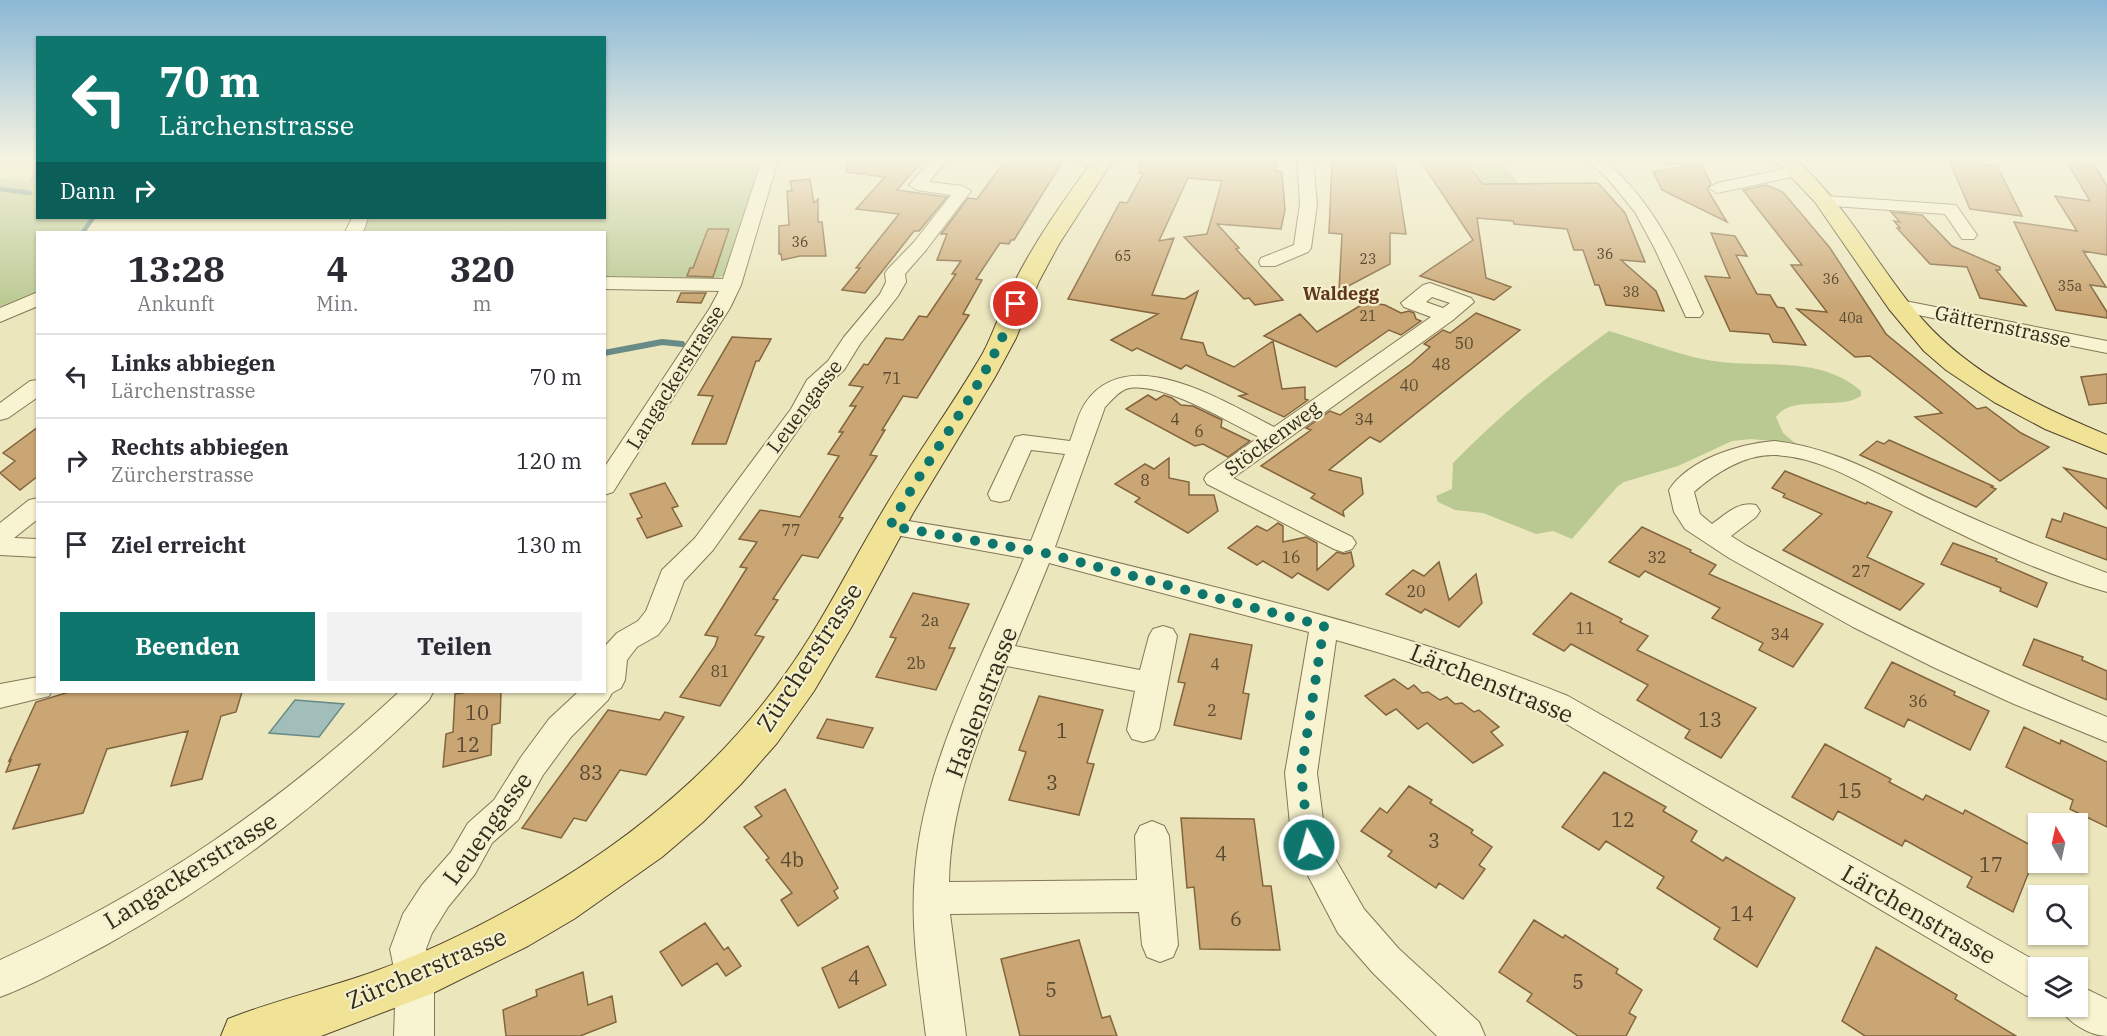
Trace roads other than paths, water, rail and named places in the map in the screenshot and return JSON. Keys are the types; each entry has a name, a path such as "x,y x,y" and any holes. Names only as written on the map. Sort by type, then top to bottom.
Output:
{"main road":[{"name":"Zürcherstrasse","path":"245,1036 416,978 488,944 553,909 596,882 650,842 718,782 764,731 797,685 890,526 985,372 1003,338 1016,304 1068,208"},
{"path":"1831,208 1899,306 1930,342 1975,377 2042,416 2107,445"}],"street":[{"name":"Langackerstrasse","path":"606,484 706,332 730,285 755,208"},
{"name":"Leuengasse","path":"606,683 610,680 612,660 616,652 627,640 648,628 659,614 672,577 704,543 801,410 815,385 836,365 851,341 888,297 895,286 895,273 949,208"},
{"path":"1269,262 1302,248 1307,232 1310,208"},
{"path":"1643,208 1650,218 1693,313"},
{"path":"1950,208 1968,235"},
{"path":"606,283 730,285"},
{"path":"0,316 36,299"},
{"name":"Gätternstrasse","path":"1899,306 2107,347"},
{"name":"Stöckenweg","path":"1343,543 1216,479 1446,316"},
{"name":"Haslenstrasse","path":"946,1036 934,959 932,898 934,850 957,753 1041,552 1095,405 1107,391 1122,383 1145,382 1173,387 1274,436"},
{"path":"0,412 36,387"},
{"path":"1000,494 1023,442 1079,449"},
{"path":"2107,583 1933,510 1823,458 1792,450 1773,448 1749,451 1695,477 1681,490 1683,506 1693,522 1801,587 2011,691 2107,730"},
{"path":"0,536 36,508"},
{"path":"1714,536 1747,511"},
{"name":"Lärchenstrasse","path":"890,526 1041,552 1324,626 1410,650 1491,677 1557,704 2028,976"},
{"path":"0,546 36,548"},
{"path":"1324,626 1301,773 1309,845 1351,921 1386,961 1465,1036"},
{"path":"1143,730 1163,636"},
{"path":"998,654 1152,683"},
{"path":"0,696 36,688"},
{"name":"Langackerstrasse","path":"0,979 153,898 226,852 283,812 417,693"},
{"name":"Leuengasse","path":"414,1036 416,978 408,949 416,926 435,896 458,870 480,833 506,810 532,766 560,728 596,693"},
{"path":"1152,836 1160,945"},
{"path":"932,898 1156,896"},
{"path":"2088,1010 2107,1020"}],"water":[{"path":"295,700 344,704 319,737 269,733"}],"waterway":[{"path":"84,231 92,219"},
{"path":"606,353 662,342 682,344"}],"district":[{"name":"Waldegg","path":"1341,293"}]}
